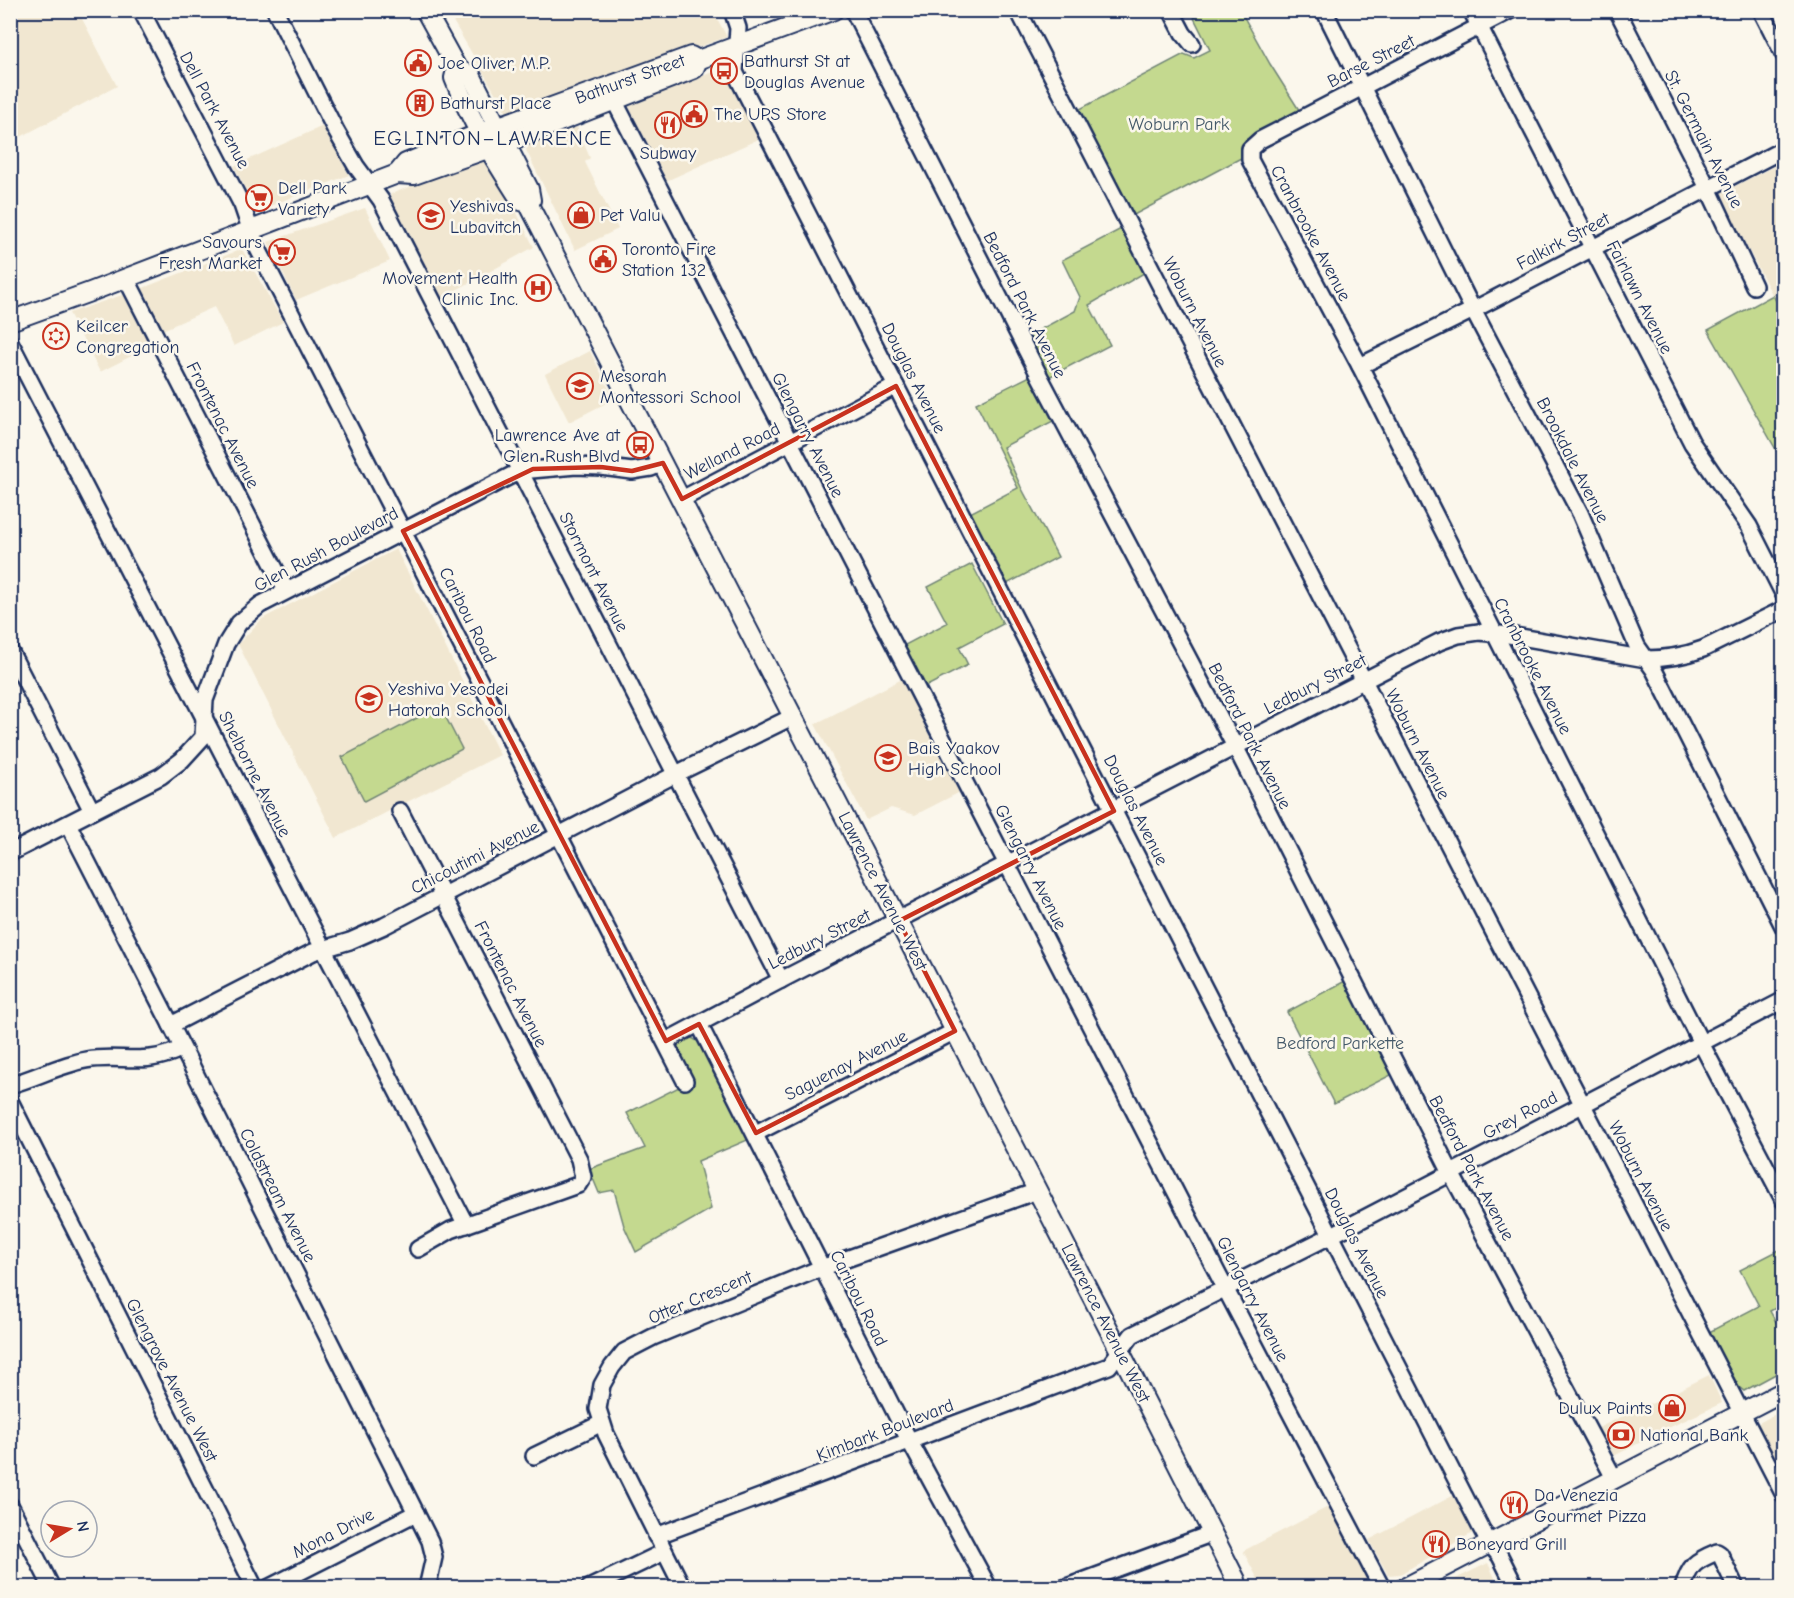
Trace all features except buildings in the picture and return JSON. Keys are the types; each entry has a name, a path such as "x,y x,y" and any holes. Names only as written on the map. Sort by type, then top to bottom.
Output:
{"main road":[{"name":"Lawrence Avenue West","path":"425,10 458,70 471,75 531,194 531,200 528,203"},
{"name":"Bathurst Street","path":"502,134 614,100 694,69 698,60 834,10"},
{"name":"Bathurst Street","path":"10,321 397,174 406,163 484,141 691,56 698,60"},
{"name":"Lawrence Avenue West","path":"458,70 454,75 454,81 484,141 521,201 528,203 1240,1585"},
{"path":"1404,1587 1784,1391"}],"street":[{"name":"Dell Park Avenue","path":"141,10 242,205 250,230"},
{"name":"Stormont Avenue","path":"274,10 336,131 381,200 781,980"},
{"name":"Douglas Avenue","path":"732,10 738,28 735,72 1489,1543 1500,1556 1516,1587"},
{"name":"Bedford Park Avenue","path":"853,10 1040,377 1234,747 1451,1173 1614,1478"},
{"name":"Woburn Avenue","path":"1018,10 1784,1496"},
{"path":"1171,10 1183,33 1192,44"},
{"name":"Brookdale Avenue","path":"1324,10 1473,310 1580,513 1634,640 1654,670 1784,928"},
{"name":"Fairlawn Avenue","path":"1471,10 1692,443 1749,526 1784,595"},
{"name":"Barse Street","path":"1250,149 1260,140 1511,10"},
{"name":"St. Germain Avenue","path":"1617,10 1708,188 1754,286"},
{"path":"1761,10 1784,55"},
{"name":"Glengarry Avenue","path":"614,100 789,444 1382,1587"},
{"name":"Cranbrooke Avenue","path":"1250,149 1251,164 1360,366 1701,1043 1784,1201"},
{"name":"Falkirk Street","path":"1360,366 1784,149"},
{"name":"Caribou Road","path":"250,230 685,1081"},
{"name":"Frontenac Avenue","path":"126,278 286,590"},
{"name":"Shelborne Avenue","path":"10,342 466,1225"},
{"name":"Welland Road","path":"682,499 896,386"},
{"name":"Glen Rush Boulevard","path":"10,853 161,776 182,760 203,737 205,700 233,631 252,611 286,590 520,471 601,466 632,471 651,468 663,463"},
{"name":"Ledbury Street","path":"666,1041 1425,649 1458,635 1479,632 1495,634 1646,660 1690,654 1784,609"},
{"path":"10,651 92,811"},
{"name":"Chicoutimi Avenue","path":"171,1025 313,952 370,933 676,774 794,716"},
{"name":"Frontenac Avenue","path":"400,811 579,1159 583,1177 578,1185 466,1225"},
{"name":"Coldstream Avenue","path":"68,824 416,1513 433,1550 428,1587"},
{"name":"Grey Road","path":"1120,1351 1132,1335 1332,1235 1784,1000"},
{"name":"Caribou Road","path":"699,1024 910,1442 988,1587"},
{"name":"Saguenay Avenue","path":"756,1133 955,1031"},
{"path":"10,1085 85,1060 96,1058 146,1059 168,1055 182,1048"},
{"name":"Glengrove Avenue West","path":"10,1101 255,1587"},
{"name":"Otter Crescent","path":"682,1587 602,1423 598,1409 602,1385 624,1352 653,1337 821,1268 1037,1191"},
{"path":"418,1248 466,1225"},
{"name":"Kimbark Boulevard","path":"656,1536 1109,1366 1120,1351"},
{"path":"534,1456 602,1423"},
{"path":"10,1505 52,1587"},
{"name":"Mona Drive","path":"268,1587 416,1513"},
{"path":"1064,1587 1213,1533"},
{"path":"589,1587 664,1552"},
{"path":"1683,1587 1688,1570 1696,1562 1718,1552 1732,1582"}],"highlighted area":[{"path":"896,386 1114,811 899,921 955,1031 941,1039 756,1133 699,1024 666,1041 403,531 533,469 601,467 632,471 663,463 682,499"}],"shaded area":[{"path":"11,10 78,11 117,86 11,142"},
{"path":"447,11 713,11 727,37 507,113"},
{"path":"727,67 761,138 664,182 627,103"},
{"path":"323,126 349,175 257,211 234,166"},
{"path":"577,127 590,158 585,162 618,229 575,250 526,150 528,146"},
{"path":"478,160 490,163 494,168 534,247 440,299 389,199 391,194"},
{"path":"1783,162 1783,315 1719,194"},
{"path":"365,208 390,261 296,300 268,242"},
{"path":"242,249 283,322 234,346 214,307 147,337 151,346 100,372 69,313 143,288"},
{"name":"Mesorah Montessori School","path":"590,351 614,399 569,422 545,374"},
{"name":"Yeshiva Yesodei Hatorah School","path":"396,549 500,755 336,838 238,644 262,619"},
{"name":"Bais Yaakov High School","path":"902,679 960,792 915,815 891,808 866,820 815,724"},
{"path":"1709,1375 1722,1403 1614,1456 1598,1428"},
{"path":"1783,1410 1783,1472 1757,1424"},
{"path":"1458,1493 1476,1531 1400,1574 1388,1575 1369,1540"},
{"path":"1330,1506 1369,1581 1356,1587 1262,1587 1243,1551"},
{"path":"1488,1563 1499,1587 1439,1587"}],"green space":[{"name":"Woburn Park","path":"1240,10 1301,113 1245,140 1241,148 1241,158 1132,216 1078,110 1184,54 1194,58 1210,50 1194,18 1205,11"},
{"path":"1121,229 1144,273 1089,305 1110,345 1047,378 1026,337 1075,311 1080,297 1062,260"},
{"path":"1773,295 1783,315 1783,462 1708,330"},
{"path":"1032,375 1055,420 1003,447 1058,557 1005,585 968,514 1018,488 976,403"},
{"path":"972,564 1003,624 959,647 968,665 925,687 903,646 947,623 928,587"},
{"path":"440,706 462,749 364,801 342,757"},
{"name":"Bedford Parkette","path":"1345,981 1393,1074 1334,1104 1287,1012"},
{"path":"688,1038 699,1042 750,1139 698,1161 711,1209 636,1252 624,1226 614,1190 599,1193 589,1169 645,1148 627,1113 691,1081 676,1049 680,1042"},
{"path":"1783,1248 1783,1304 1770,1311 1783,1335 1783,1340 1778,1343 1783,1353 1783,1370 1744,1391 1739,1387 1709,1332 1759,1306 1740,1270"}],"place":[{"name":"Joe Oliver, M.P.","path":"418,63"},
{"name":"Bathurst St at Douglas Avenue","path":"724,71"},
{"name":"Bathurst Place","path":"420,103"},
{"name":"The UPS Store","path":"694,114"},
{"name":"Subway","path":"668,125"},
{"name":"Dell Park Variety","path":"259,198"},
{"name":"Pet Valu","path":"581,215"},
{"name":"Yeshivas Lubavitch","path":"431,216"},
{"name":"Savours Fresh Market","path":"282,252"},
{"name":"Toronto Fire Station 132","path":"603,259"},
{"name":"Movement Health Clinic Inc.","path":"538,288"},
{"name":"Keilcer Congregation","path":"56,336"},
{"name":"Mesorah Montessori School","path":"580,386"},
{"name":"Lawrence Ave at Glen Rush Blvd","path":"640,445"},
{"name":"Yeshiva Yesodei Hatorah School","path":"369,699"},
{"name":"Bais Yaakov High School","path":"888,758"},
{"name":"Dulux Paints","path":"1672,1408"},
{"name":"National Bank","path":"1621,1435"},
{"name":"Da Venezia Gourmet Pizza","path":"1514,1505"},
{"name":"Boneyard Grill","path":"1436,1544"}],"district":[{"name":"EGLINTON–LAWRENCE","path":"493,138"}]}
